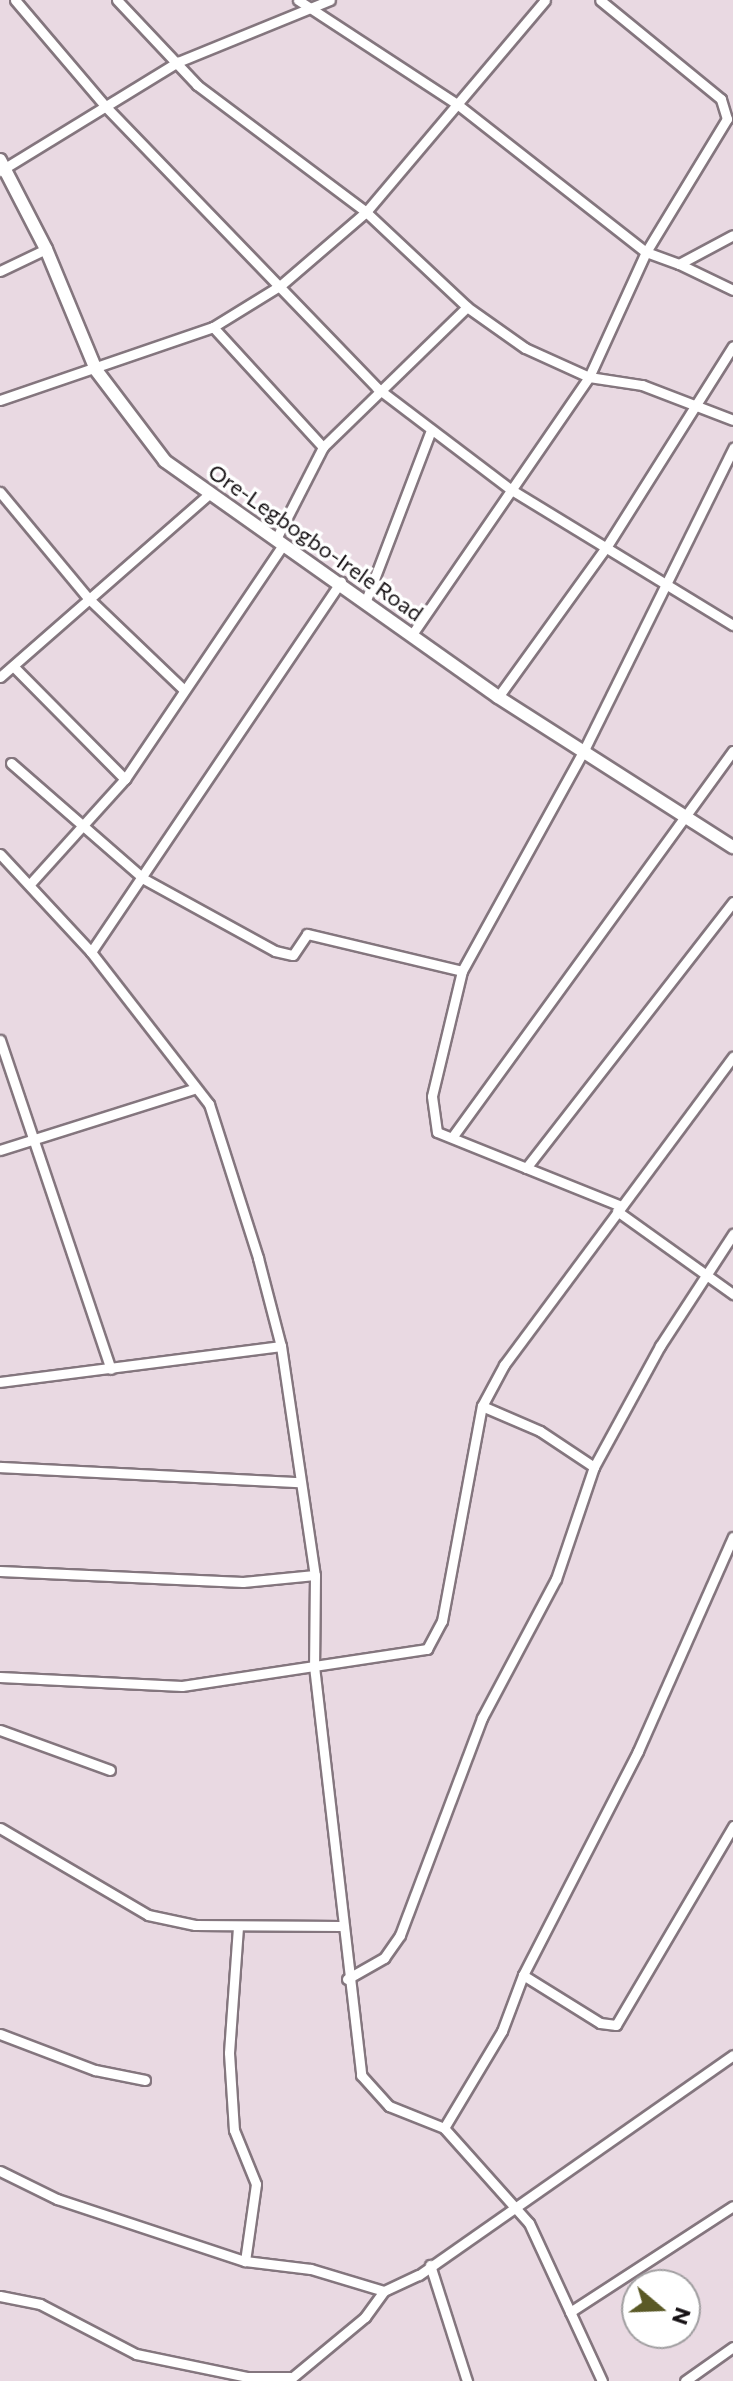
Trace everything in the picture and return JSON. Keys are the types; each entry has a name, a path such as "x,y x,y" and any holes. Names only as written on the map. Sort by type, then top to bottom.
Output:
{"main road":[{"name":"Ore-Legbogbo-Irele Road","path":"2,167 46,249 96,370 156,451 207,496 341,581 365,603 413,633 498,697 585,748 733,847"}],"street":[{"path":"15,0 106,107 281,285 377,388 430,433 510,489 667,580 733,625"},
{"path":"117,0 197,85 366,212 467,307 525,348 589,377 642,385 733,420"},
{"path":"298,0 457,104 646,252 733,290"},
{"path":"2,167 178,62 330,0"},
{"path":"0,400 96,370 213,327 281,285 366,212 545,0"},
{"path":"413,633 589,377 646,252 727,119 726,106 600,0"},
{"path":"679,264 733,235"},
{"path":"0,271 46,249"},
{"path":"30,884 86,826 125,779 280,542 323,447 377,388 467,307"},
{"path":"213,327 323,447"},
{"path":"498,697 607,546 699,407 733,346"},
{"path":"365,603 430,433"},
{"path":"733,448 585,748 462,971 430,1108 437,1132 453,1136 619,1208 705,1276 733,1294"},
{"path":"0,492 88,598 183,689"},
{"path":"0,677 207,496"},
{"path":"91,952 144,879 341,581"},
{"path":"13,666 125,779"},
{"path":"453,1136 688,819 733,751"},
{"path":"11,763 144,879 286,955 299,951 307,934 462,971"},
{"path":"0,854 91,952 183,1066 193,1089 209,1104 224,1147 281,1346 315,1575 314,1666 347,1979 365,2081 389,2106 444,2128 529,2223 602,2381"},
{"path":"526,1168 733,902"},
{"path":"0,1040 111,1369"},
{"path":"0,1677 182,1686 314,1666 411,1656 433,1644 482,1406 519,1340 733,1057"},
{"path":"0,1150 193,1089"},
{"path":"347,1979 384,1958 412,1911 482,1718 556,1579 594,1467 705,1276 733,1234"},
{"path":"0,1382 281,1346"},
{"path":"482,1406 540,1431 594,1467"},
{"path":"0,1467 300,1482"},
{"path":"444,2128 502,2031 523,1975 638,1751 733,1537"},
{"path":"0,1571 243,1582 315,1575"},
{"path":"0,1730 110,1770"},
{"path":"523,1975 600,2023 616,2025 733,1826"},
{"path":"0,1828 148,1915 238,1927 341,1926"},
{"path":"238,1927 229,2053 234,2130 256,2184 245,2261"},
{"path":"0,2034 95,2070 145,2080"},
{"path":"0,2296 40,2304 136,2354 247,2377 289,2379 365,2317 384,2291 430,2265 733,2055"},
{"path":"0,2171 57,2199 245,2261 311,2269 384,2291"},
{"path":"570,2312 733,2206"},
{"path":"430,2265 467,2381"},
{"path":"685,2381 733,2347"}]}
